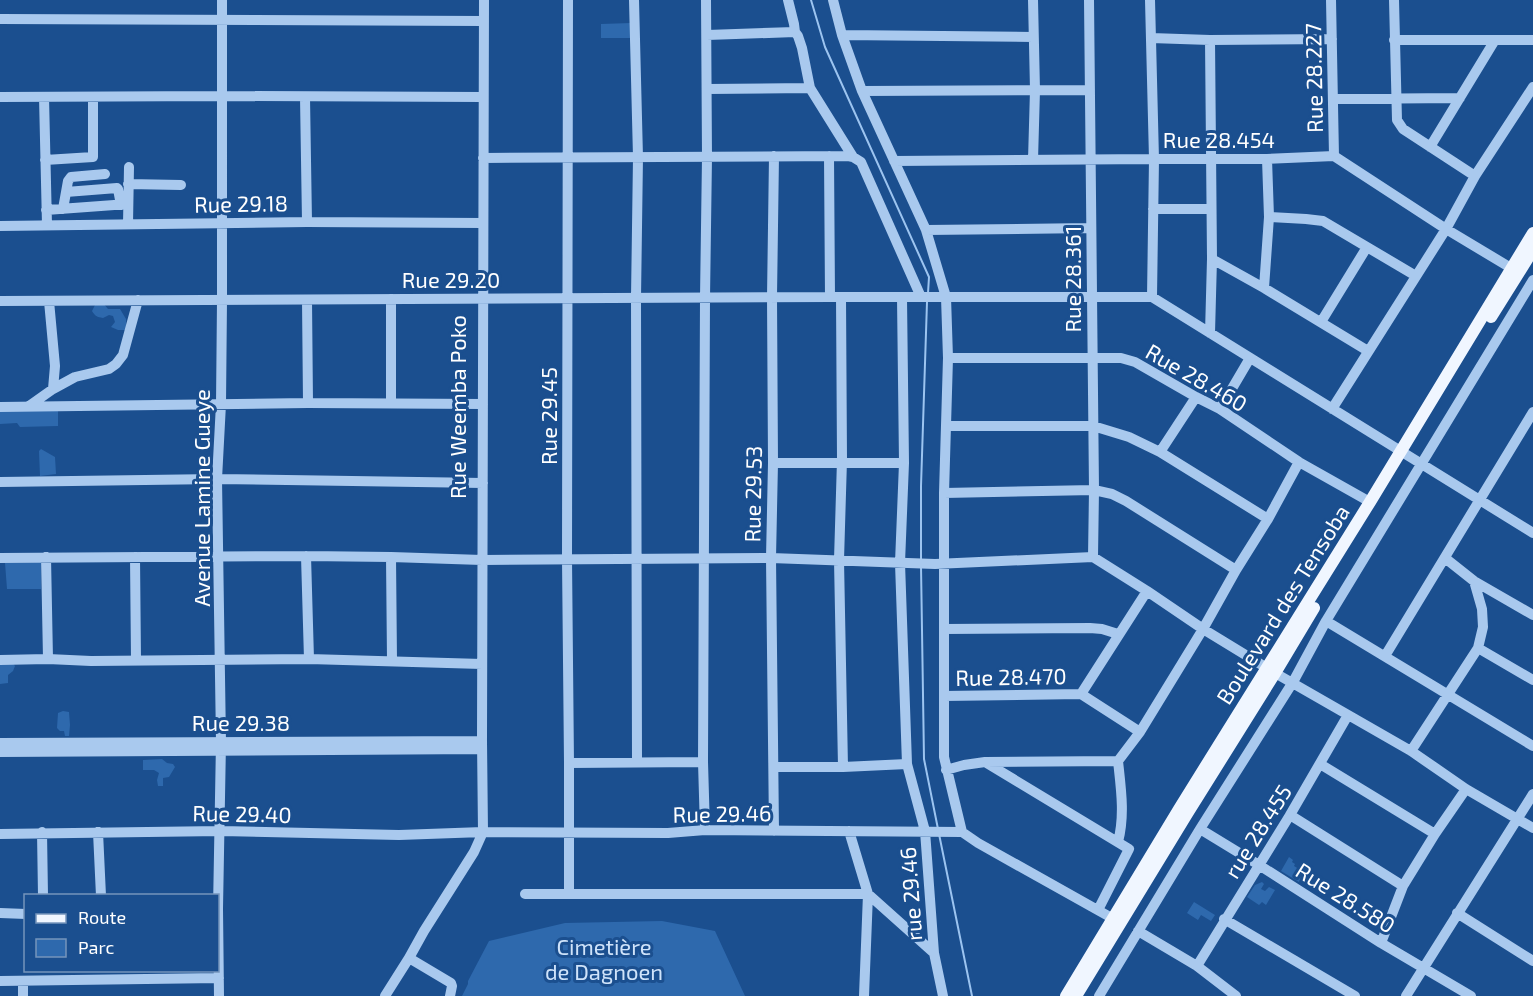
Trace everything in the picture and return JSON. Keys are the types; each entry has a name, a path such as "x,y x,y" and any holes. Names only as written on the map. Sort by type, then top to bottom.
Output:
{"main road":[{"name":"Boulevard des Tensoba","path":"1066,996 1187,814 1514,271 1533,233"},
{"name":"Boulevard des Tensoba","path":"1514,271 1533,250"},
{"name":"Boulevard des Tensoba","path":"1272,671 1370,502 1403,454"},
{"name":"Boulevard des Tensoba","path":"1076,996 1117,921"}],"street":[{"name":"Avenue Lamine Gueye","path":"218,894 221,746 217,480 221,404 222,0"},
{"name":"Rue Weemba Poko","path":"478,0 481,21"},
{"name":"Rue Weemba Poko","path":"483,832 479,664 479,483 480,97 481,21 484,0"},
{"name":"Rue 29.45","path":"568,0 569,894"},
{"path":"634,0 638,157 637,762"},
{"path":"705,830 703,762 705,298 708,157 706,0"},
{"path":"788,0 795,32 802,48 810,88 854,157 861,162 926,297"},
{"path":"833,0 842,35 862,91 926,230 946,297 947,426 940,563 944,629 944,757 962,832 1117,921"},
{"path":"1033,0 1035,90 1033,160"},
{"name":"Rue 28.361","path":"1089,0 1094,426 1093,557"},
{"path":"1150,0 1154,159 1152,297 1533,533"},
{"name":"Rue 28.227","path":"1331,0 1334,156"},
{"path":"1394,0 1397,120 1403,129 1475,177"},
{"path":"0,19 481,21"},
{"path":"707,35 795,32"},
{"path":"842,35 1033,38"},
{"path":"1150,38 1332,39"},
{"path":"1430,147 1495,39"},
{"path":"1210,40 1212,259 1210,333"},
{"path":"1395,40 1533,40"},
{"path":"1332,409 1533,87"},
{"path":"707,89 810,88"},
{"path":"862,91 1090,90"},
{"path":"0,97 480,97"},
{"path":"44,97 46,225"},
{"path":"45,160 93,158 93,97"},
{"path":"305,97 307,222"},
{"name":"Rue Weemba Poko","path":"480,97 483,158 480,223"},
{"path":"1333,99 1460,98"},
{"name":"Rue 29.53","path":"774,156 771,558 774,831"},
{"path":"829,156 842,463 838,560 843,767"},
{"path":"1099,996 1200,829 1293,682 1326,621 1533,281 1446,229 1334,156"},
{"name":"Rue 28.454","path":"894,161 1267,159 1334,156"},
{"path":"483,158 854,157"},
{"path":"1264,288 1269,218 1267,159"},
{"path":"124,205 129,167"},
{"path":"63,209 68,180 71,177 105,174"},
{"path":"128,184 181,185"},
{"path":"66,192 117,188 128,224"},
{"path":"46,210 124,205"},
{"path":"1153,209 1211,209"},
{"path":"1269,218 1323,221 1416,276"},
{"name":"Rue 29.18","path":"0,226 307,222 480,223"},
{"path":"926,230 1091,228"},
{"path":"1321,322 1367,247"},
{"path":"1212,259 1368,351"},
{"name":"Rue 29.20","path":"0,301 1152,297"},
{"name":"rue 29.46","path":"902,298 903,656 908,764 925,831 934,953 943,996"},
{"path":"391,299 391,403"},
{"path":"29,406 75,377 109,369 116,364 123,355 138,300"},
{"path":"307,300 308,403"},
{"path":"49,301 55,366 53,389"},
{"name":"Rue 28.460","path":"948,358 1121,358 1135,362 1196,398 1220,409 1299,462 1370,502"},
{"path":"1220,409 1250,358"},
{"path":"1160,452 1196,398"},
{"path":"0,406 480,404"},
{"path":"1385,656 1533,412"},
{"path":"947,426 1094,426 1129,437 1160,452 1268,519"},
{"path":"1118,842 1123,798 1118,761 1140,732 1203,629 1299,462"},
{"path":"773,463 904,464"},
{"path":"0,482 217,480 479,483"},
{"path":"944,493 1094,490 1112,494 1236,570"},
{"path":"306,556 309,659"},
{"path":"0,558 306,556 391,556 479,560 771,558 940,563 1093,557 1203,629 1411,750 1466,789 1533,828"},
{"path":"391,556 392,661"},
{"path":"46,557 48,659"},
{"path":"135,557 136,660"},
{"path":"1444,558 1474,581 1533,615"},
{"path":"1411,750 1478,648 1483,627 1482,609 1474,581"},
{"path":"1081,694 1147,591"},
{"path":"1326,621 1533,746"},
{"path":"944,629 1090,628 1118,634"},
{"path":"1478,648 1533,680"},
{"path":"0,660 309,659 479,664"},
{"name":"Rue 28.470","path":"944,696 1081,694 1140,732"},
{"name":"rue 28.455","path":"1197,966 1290,815 1348,715"},
{"name":"Rue 29.38","path":"0,742 221,746"},
{"path":"0,752 221,746 480,744"},
{"path":"946,770 985,762 1118,761"},
{"path":"569,763 703,762"},
{"path":"985,762 1128,848 1130,851 1098,910"},
{"path":"774,767 908,764"},
{"path":"1320,764 1435,834"},
{"path":"1381,943 1402,886 1466,789"},
{"path":"1406,996 1533,794"},
{"path":"1290,815 1402,886"},
{"name":"Rue 28.580","path":"1200,829 1381,943 1471,996"},
{"name":"Rue 29.46","path":"483,832 668,833 705,830 962,832"},
{"name":"Rue 29.40","path":"0,834 220,831 399,835 483,832"},
{"path":"849,831 868,894 864,996"},
{"path":"42,832 43,894"},
{"path":"98,832 100,894"},
{"path":"385,996 474,852 483,832"},
{"path":"525,894 868,894 934,953"},
{"path":"0,913 24,914"},
{"path":"1457,913 1533,961"},
{"path":"1224,920 1355,996"},
{"path":"1138,931 1197,966 1236,996"},
{"path":"409,958 450,983 452,986 450,996"},
{"name":"Avenue Lamine Gueye","path":"219,972 219,996"},
{"path":"0,981 219,978"},
{"path":"23,982 23,996"}],"green space":[{"path":"631,23 632,38 601,38 601,24"},
{"path":"103,303 108,309 120,309 126,319 126,330 111,327 115,322 113,316 103,318 94,314 92,311 95,305"},
{"path":"0,410 58,410 58,426 20,427 17,423 0,424"},
{"path":"41,449 55,457 56,474 40,476 39,451"},
{"path":"41,562 41,589 7,589 5,563"},
{"path":"11,661 15,666 8,675 8,683 0,684 0,665"},
{"path":"69,712 69,736 65,736 64,731 57,728 58,713"},
{"path":"162,759 175,767 169,777 163,778 163,786 158,786 159,773 154,770 143,770 143,760"},
{"path":"1289,857 1293,860 1294,866 1307,874 1305,878 1301,877 1299,882 1281,871"},
{"path":"1262,882 1264,884 1261,889 1265,891 1269,887 1275,890 1266,905 1262,902 1259,905 1247,897 1255,885"},
{"path":"1194,902 1215,915 1211,921 1201,915 1198,920 1187,913"},
{"name":"Cimetière de Dagnoen","path":"662,921 715,931 745,996 462,996 489,941 565,923"}],"waterway":[{"path":"811,0 825,47 929,277 928,293"},
{"path":"921,560 927,302"},
{"path":"921,566 924,759 938,829"},
{"path":"939,834 972,996"}]}
